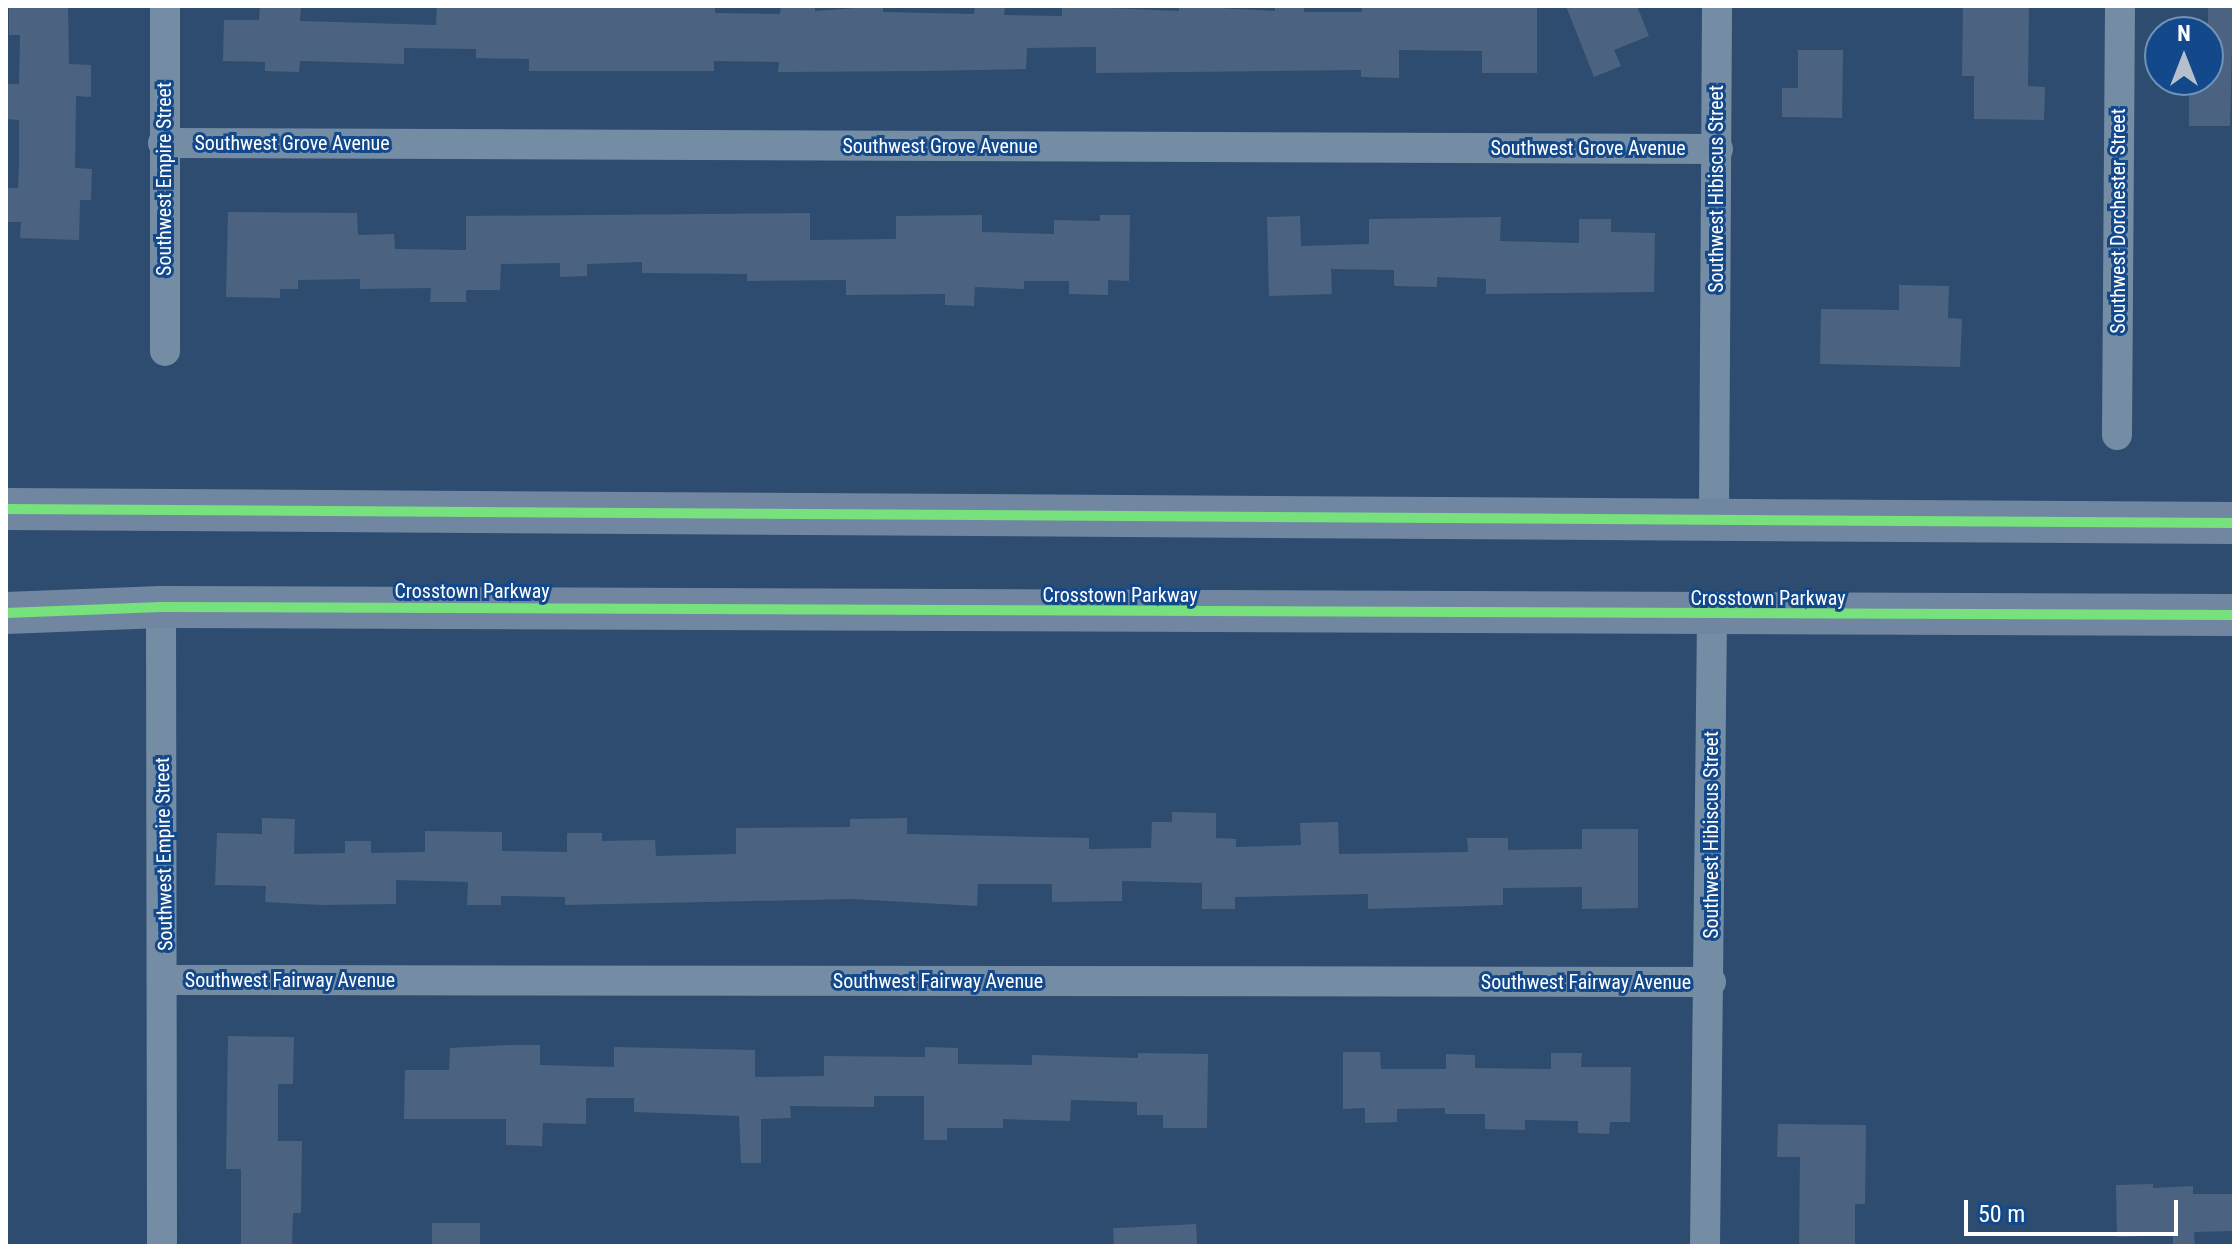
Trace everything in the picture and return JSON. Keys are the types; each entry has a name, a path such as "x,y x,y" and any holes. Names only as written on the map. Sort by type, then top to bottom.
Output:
{"main road":[{"path":"6,509 1714,517 2234,523"},
{"name":"Crosstown Parkway","path":"6,613 161,607 1712,616 2234,615"}],"street":[{"name":"Southwest Empire Street","path":"165,6 165,351"},
{"name":"Southwest Hibiscus Street","path":"1714,517 1717,6"},
{"name":"Southwest Dorchester Street","path":"2117,435 2120,6"},
{"name":"Southwest Grove Avenue","path":"163,143 1718,149"},
{"name":"Southwest Empire Street","path":"161,607 165,980 162,1246"},
{"name":"Southwest Hibiscus Street","path":"1705,1246 1711,982 1712,616"},
{"name":"Southwest Fairway Avenue","path":"165,980 1711,982"}],"building":[{"path":"9,6 68,6 69,64 91,65 91,97 76,96 75,168 92,169 91,200 80,200 79,240 20,238 21,222 6,222 6,188 18,188 19,167 19,120 6,119 6,84 19,84 20,35 9,35"},
{"path":"260,6 301,6 300,21 436,25 437,6 715,6 715,13 780,14 781,6 815,6 815,11 883,6 883,12 974,14 975,6 1005,6 1004,15 1062,16 1062,6 1179,11 1179,6 1275,11 1275,6 1304,6 1304,12 1362,12 1362,6 1537,6 1537,73 1482,73 1482,51 1399,50 1399,78 1361,77 1361,70 1096,73 1096,47 1027,48 1026,69 924,71 778,72 779,62 714,61 714,71 529,71 529,59 476,58 476,49 404,48 404,64 300,61 299,72 265,71 265,62 223,61 224,20 259,20"},
{"path":"1566,6 1637,6 1649,36 1614,50 1621,66 1594,77"},
{"path":"1963,6 2029,6 2028,86 2045,87 2044,120 1974,119 1974,76 1962,76"},
{"path":"2208,6 2233,6 2230,126 2189,126 2189,96 2224,96 2224,16 2208,16"},
{"path":"1798,50 1843,50 1842,118 1782,117 1782,88 1798,88"},
{"path":"228,212 357,213 358,235 394,234 395,249 466,250 466,216 810,213 810,240 896,239 896,216 982,215 982,232 1054,234 1054,220 1100,221 1100,215 1130,215 1129,281 1108,280 1108,295 1069,294 1069,281 1024,281 1024,289 975,287 974,306 945,305 945,294 846,295 846,280 747,281 747,274 642,273 642,262 587,264 587,276 560,277 560,263 501,264 500,290 466,290 466,302 430,302 431,288 360,289 360,279 298,280 298,289 280,289 280,298 226,297"},
{"path":"1300,216 1301,246 1369,244 1369,219 1501,217 1500,241 1579,243 1579,219 1611,219 1611,232 1655,233 1654,292 1486,294 1486,279 1437,277 1437,287 1394,286 1394,270 1331,269 1332,294 1269,296 1267,217"},
{"path":"1899,285 1949,286 1948,318 1962,319 1960,367 1820,364 1821,309 1899,310"},
{"path":"1172,812 1216,813 1216,838 1236,839 1236,847 1301,845 1300,823 1338,822 1339,854 1468,852 1467,838 1508,838 1508,850 1582,849 1582,829 1638,829 1638,908 1582,909 1582,887 1503,888 1503,905 1368,909 1368,894 1235,897 1235,909 1202,909 1202,883 1122,881 1122,901 1052,902 1052,884 978,884 977,906 852,899 565,905 565,897 501,896 501,905 467,905 468,882 396,880 396,904 321,905 265,902 266,886 215,885 217,833 262,834 262,818 295,819 294,854 345,853 345,841 371,841 371,853 425,852 425,831 502,832 502,851 567,852 567,833 602,833 602,841 655,840 656,856 736,854 736,828 850,827 850,819 907,818 907,834 1089,838 1089,849 1151,848 1152,822 1172,822"},
{"path":"228,1036 294,1037 293,1084 278,1084 278,1141 302,1141 301,1213 293,1213 292,1246 241,1246 241,1169 226,1169"},
{"path":"540,1045 540,1065 614,1067 614,1047 755,1050 755,1077 824,1076 824,1056 925,1057 925,1047 958,1048 958,1064 1032,1065 1032,1055 1138,1058 1138,1053 1208,1054 1207,1128 1163,1128 1163,1115 1137,1115 1137,1102 1071,1100 1070,1121 1003,1119 1003,1128 947,1128 947,1140 924,1140 924,1096 874,1096 874,1107 790,1106 791,1118 761,1119 761,1163 741,1163 739,1116 634,1112 634,1098 586,1098 586,1124 543,1123 542,1146 506,1145 506,1119 404,1119 405,1070 449,1070 450,1048"},
{"path":"1343,1052 1380,1052 1381,1069 1446,1069 1446,1054 1475,1055 1475,1068 1551,1069 1551,1053 1582,1053 1581,1067 1631,1067 1630,1122 1610,1122 1609,1134 1578,1133 1578,1121 1525,1120 1525,1130 1485,1129 1485,1114 1445,1114 1445,1108 1397,1109 1397,1122 1365,1123 1365,1108 1343,1109"},
{"path":"1778,1124 1866,1125 1865,1204 1855,1204 1855,1246 1799,1246 1800,1157 1777,1157"},
{"path":"2153,1184 2153,1188 2193,1186 2193,1194 2234,1194 2234,1231 2194,1232 2195,1246 2173,1246 2173,1235 2117,1237 2116,1185"},
{"path":"432,1223 480,1223 480,1246 432,1246"},
{"path":"1196,1224 1197,1246 1114,1246 1113,1228"}],"cycle path":[{"path":"6,509 2234,523"},
{"path":"6,613 161,607 2234,615"}]}
